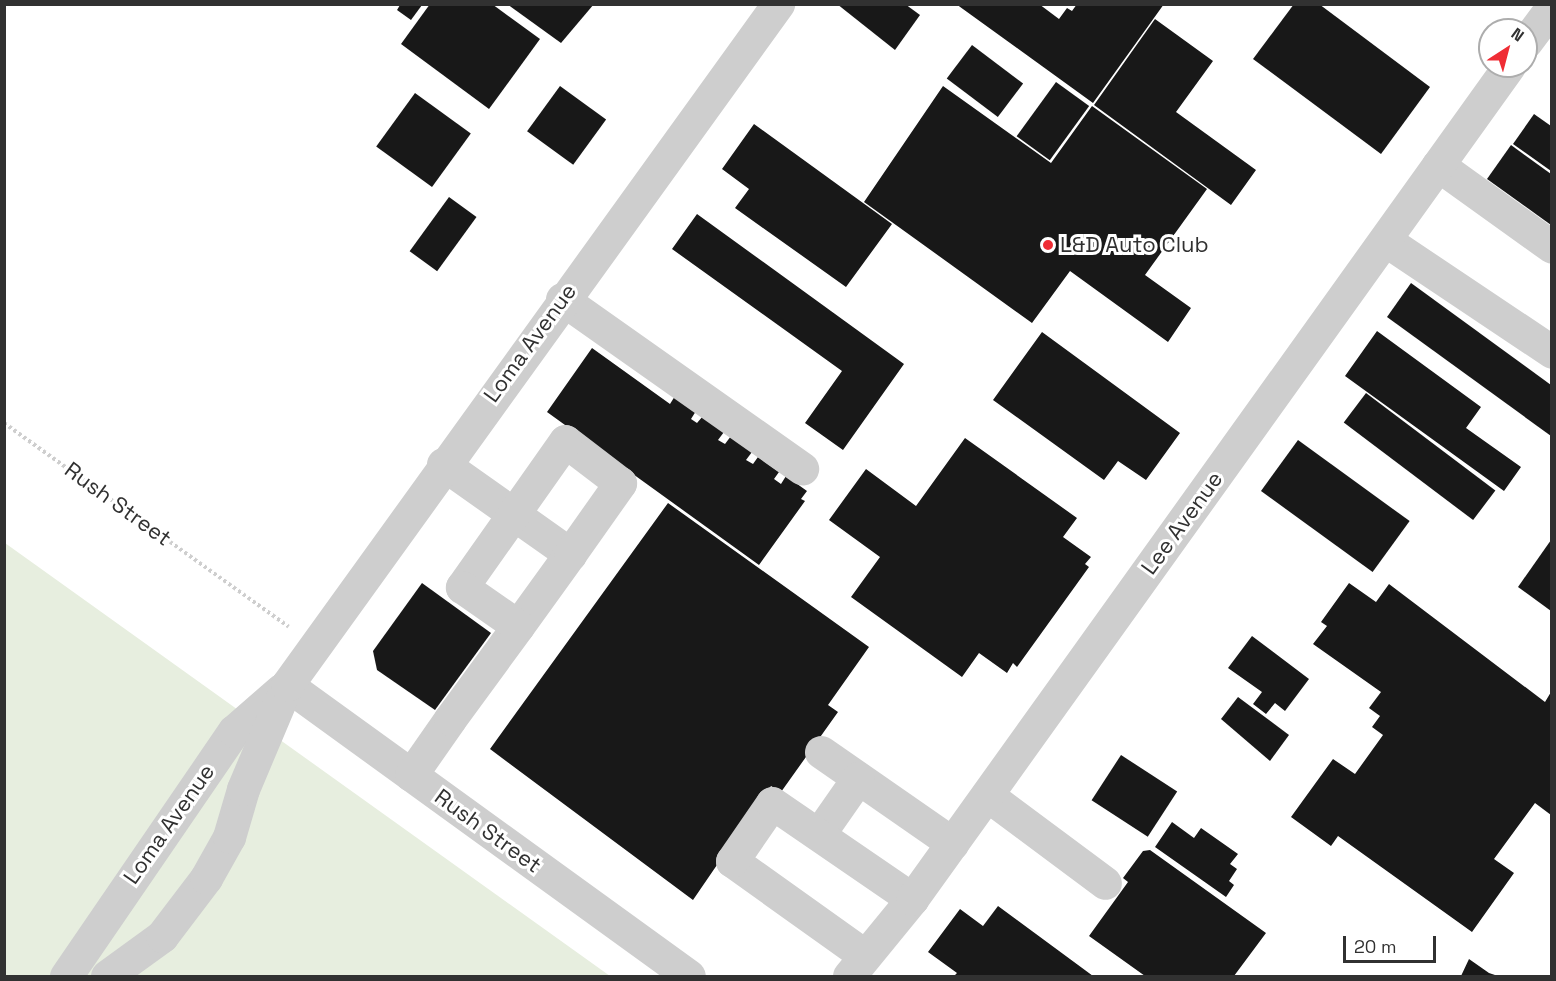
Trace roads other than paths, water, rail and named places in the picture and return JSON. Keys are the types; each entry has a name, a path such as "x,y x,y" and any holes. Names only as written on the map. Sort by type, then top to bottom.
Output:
{"street":[{"name":"Loma Avenue","path":"107,976 162,936 206,878 229,837 243,789 287,685 443,464 778,4"},
{"path":"1538,25 1551,7"},
{"name":"Lee Avenue","path":"856,966 912,899 1500,78"},
{"path":"1438,165 1551,248"},
{"path":"1385,240 1551,352"},
{"path":"562,299 802,468"},
{"path":"411,775 570,554 620,483 566,441 462,587 518,626"},
{"path":"443,464 570,554"},
{"name":"Loma Avenue","path":"66,976 234,731 287,685"},
{"name":"Rush Street","path":"287,685 688,976"},
{"path":"821,752 952,843"},
{"path":"819,834 858,778"},
{"path":"987,795 1105,883"},
{"path":"856,966 732,861 772,803 912,899"}],"place":[{"name":"L&D Auto Club","path":"1048,245"}]}
